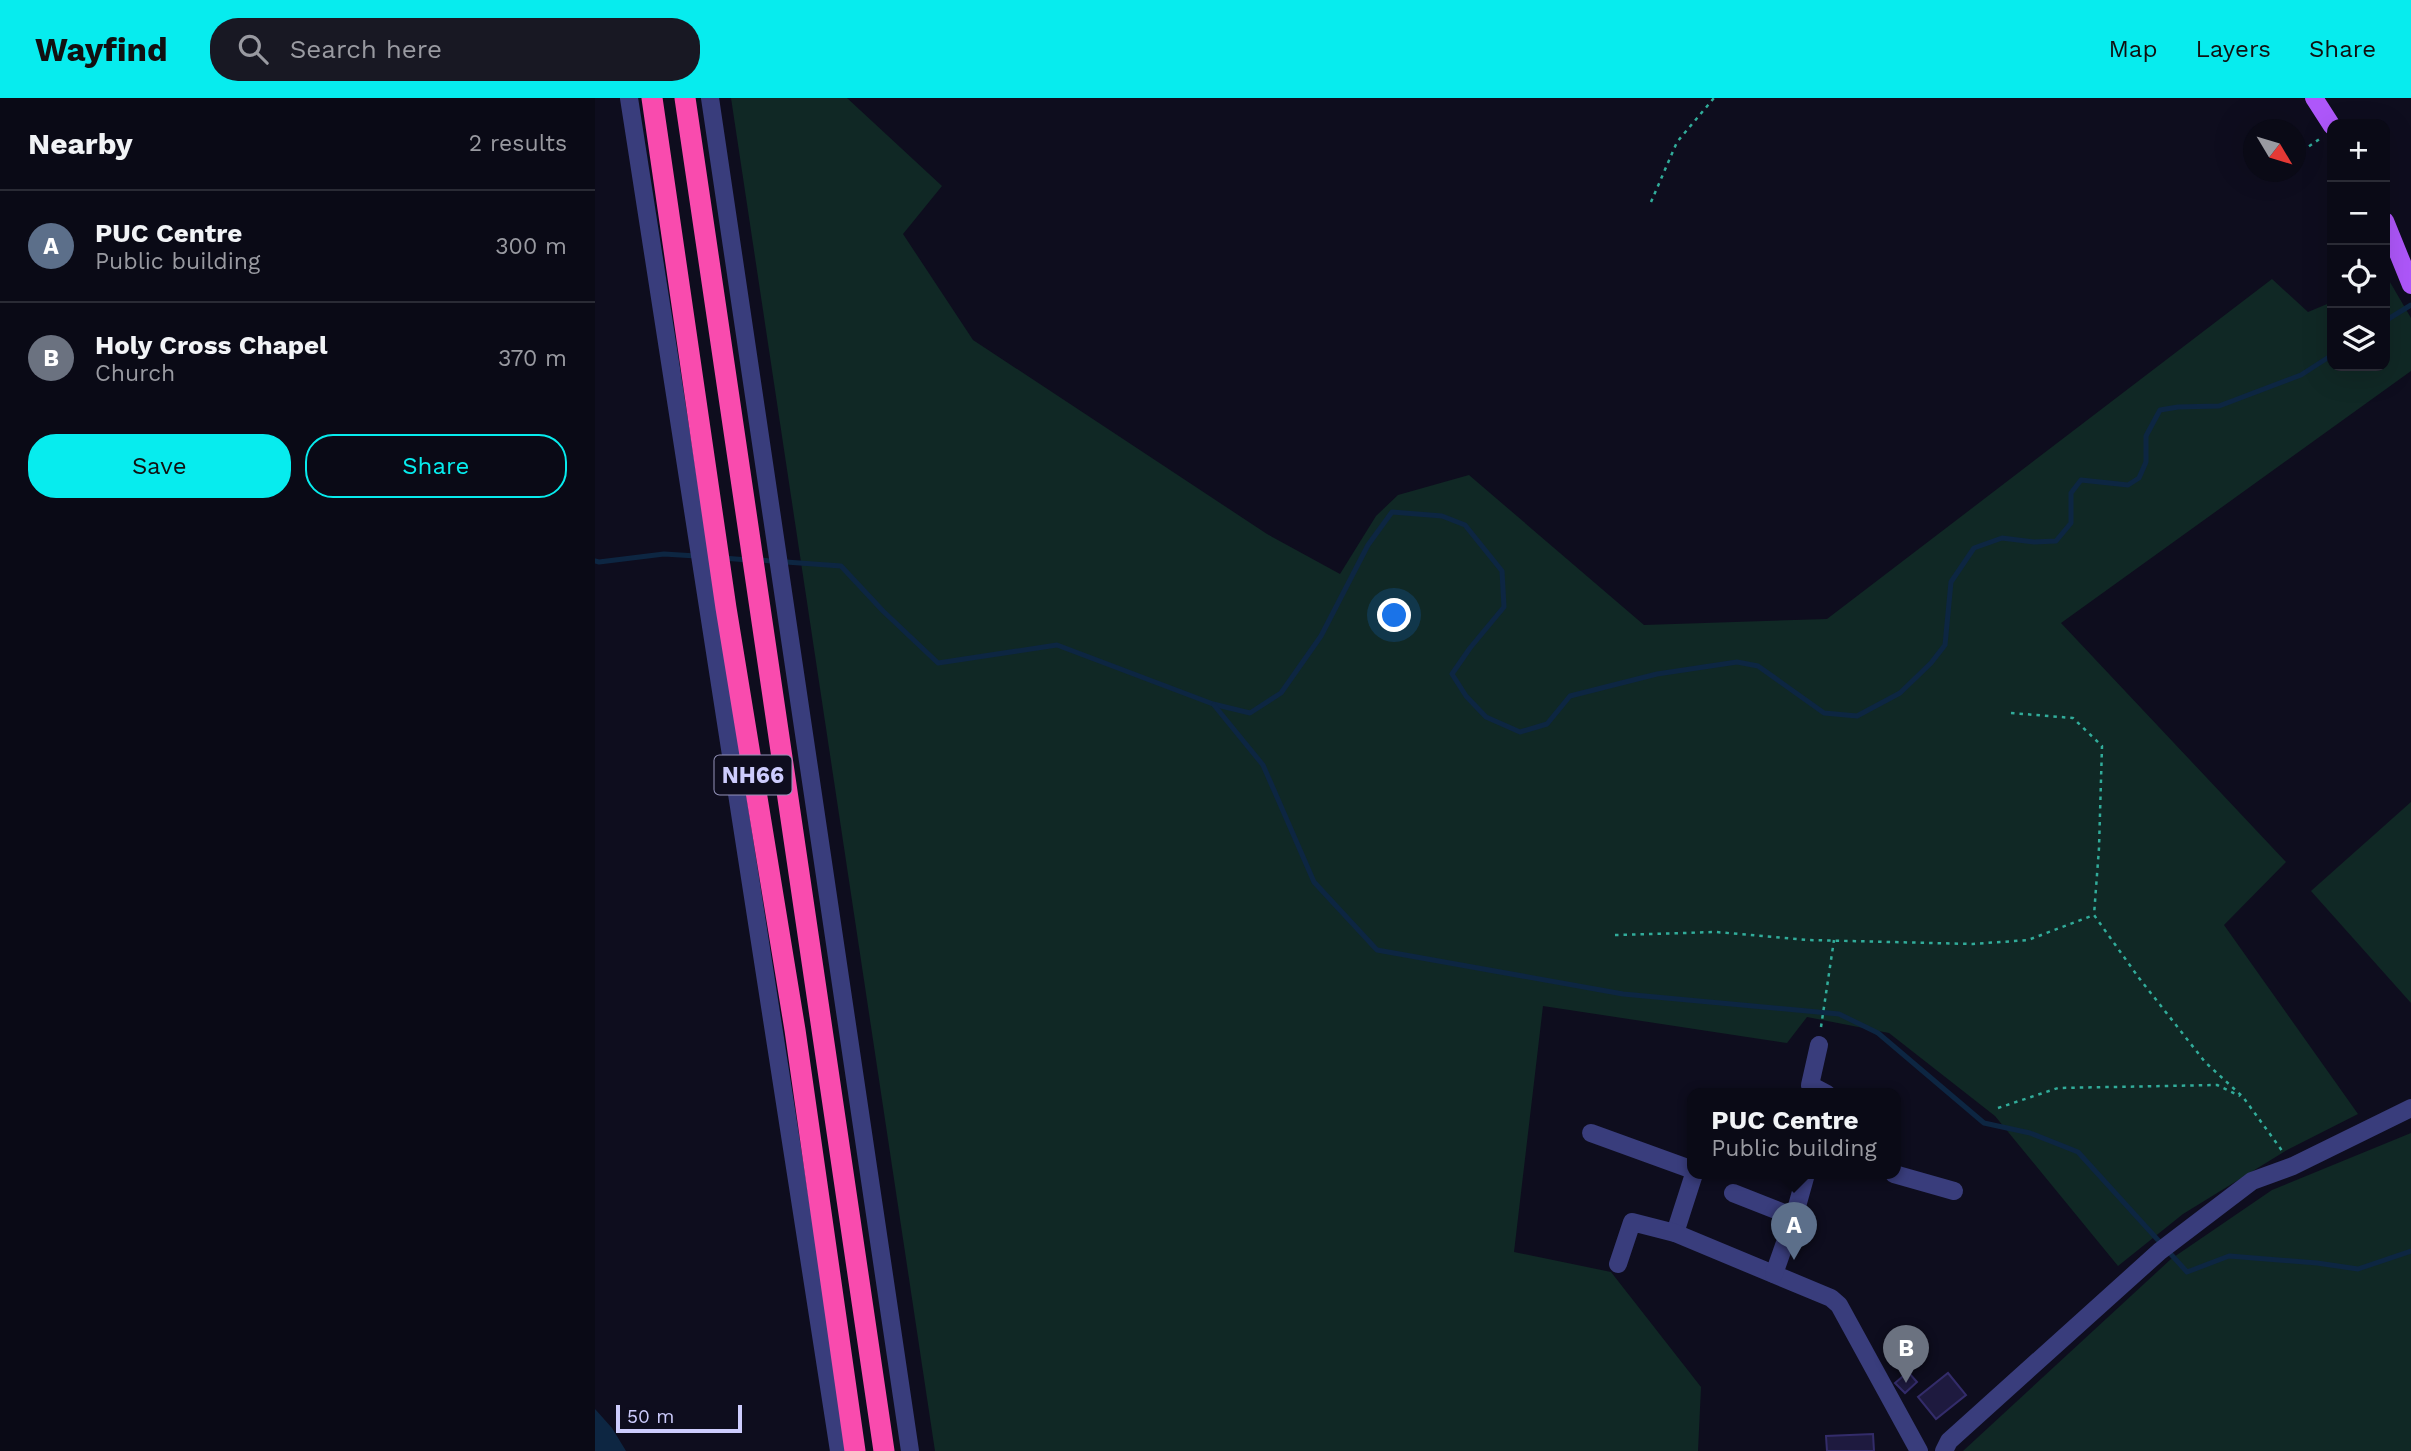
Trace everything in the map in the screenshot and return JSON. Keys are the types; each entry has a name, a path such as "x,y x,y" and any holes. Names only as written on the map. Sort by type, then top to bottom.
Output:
{"highway":[{"name":"NH66","path":"652,98 726,608 795,1030 855,1451"},
{"name":"NH66","path":"685,98 884,1451"}],"main road":[{"path":"2314,98 2327,132"},
{"path":"2390,217 2411,252"},
{"path":"2390,233 2411,285"}],"street":[{"path":"629,98 839,1451"},
{"path":"710,98 910,1451"},
{"path":"1815,1088 1809,1085 1819,1045"},
{"path":"1944,1451 1949,1441 2165,1246 2252,1181 2293,1166 2411,1108"},
{"path":"1591,1133 1687,1170"},
{"path":"1901,1176 1954,1191"},
{"path":"1675,1233 1691,1179"},
{"path":"1774,1274 1805,1179"},
{"path":"1733,1193 1794,1217"},
{"path":"1618,1264 1632,1222 1675,1233 1831,1298 1839,1305 1919,1451"}],"path":[{"path":"1651,202 1677,142 1714,98"},
{"path":"2306,148 2327,132"},
{"path":"2011,713 2073,718 2102,746 2094,915 2205,1062 2243,1097 2293,1166"},
{"path":"1615,935 1716,932 1834,940 1973,944 2028,940 2094,915"},
{"path":"1819,1045 1834,940"},
{"path":"1998,1108 2058,1088 2217,1085 2243,1097"}],"green space":[{"path":"731,98 847,98 942,186 903,234 973,340 1267,534 1340,574 1376,516 1398,495 1469,475 1644,625 1827,619 2272,279 2308,312 2327,304 2327,371 2390,371 2390,282 2411,318 2411,371 2061,623 2286,862 2224,925 2358,1114 2287,1150 2183,1214 2118,1266 1995,1116 1889,1033 1807,1017 1787,1043 1543,1006 1514,1252 1611,1272 1701,1387 1698,1451 935,1451"},
{"path":"2411,802 2411,1003 2311,891"},
{"path":"2411,1133 2411,1451 1963,1451 2171,1259 2272,1190"}],"water":[{"path":"595,1409 612,1428 626,1451 595,1451"}],"building":[{"path":"1908,1372 1917,1382 1905,1393 1895,1383"},
{"path":"1948,1373 1966,1395 1936,1419 1918,1397"},
{"path":"1873,1434 1874,1451 1827,1451 1826,1436"}],"waterway":[{"path":"2390,318 2411,305"},
{"path":"758,560 841,566 883,611 938,663 1057,645 1213,704 1250,713 1281,693 1321,636 1368,545 1392,512 1442,516 1465,525 1502,571 1504,607 1452,674 1466,696 1486,717 1520,732 1547,724 1570,696 1657,674 1737,662 1758,666 1824,713 1857,716 1900,693 1945,645 1951,582 1974,548 2002,538 2034,542 2056,541 2071,523 2071,493 2081,480 2128,485 2139,478 2146,462 2146,436 2160,410 2219,406 2301,375 2327,358"},
{"path":"595,561 664,554 696,556"},
{"path":"723,558 748,560"},
{"path":"1214,705 1263,765 1314,882 1377,950 1623,994 1839,1014 1878,1033 1984,1123 2030,1133 2078,1152 2187,1272 2229,1256 2358,1269 2411,1251"}],"place":[{"name":"PUC Centre","path":"1794,1260"},
{"name":"Holy Cross Chapel","path":"1906,1383"}]}
